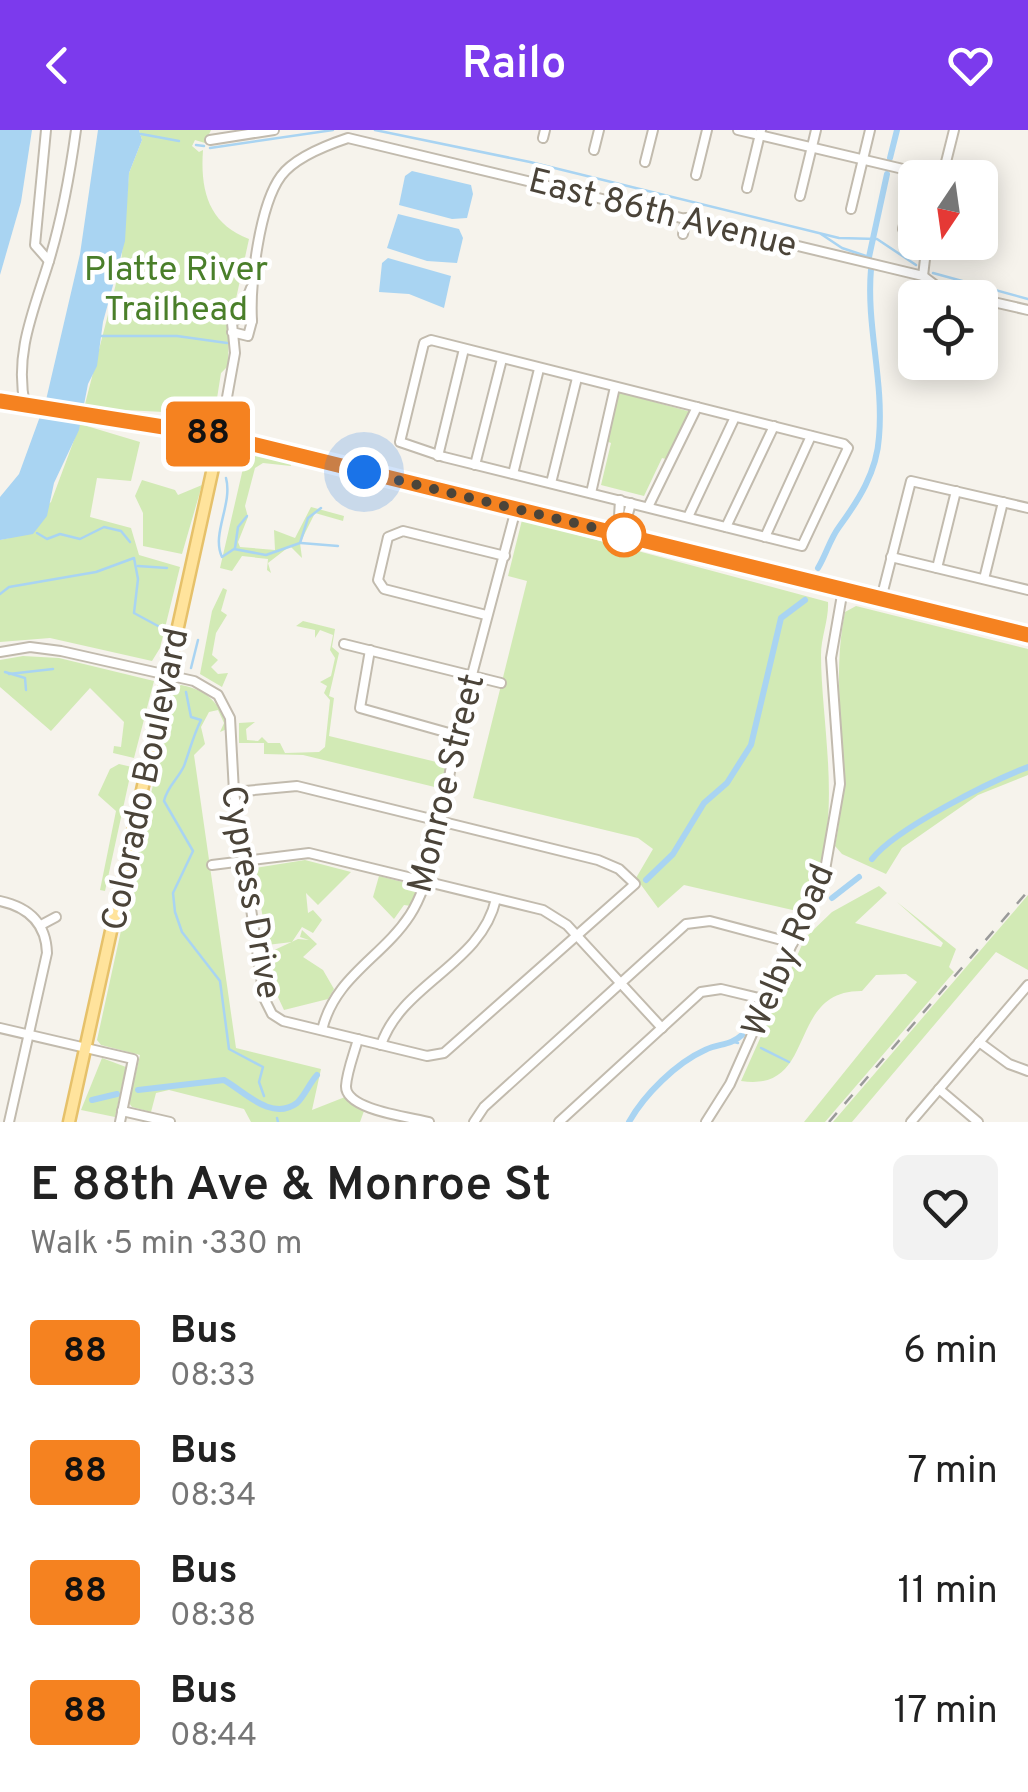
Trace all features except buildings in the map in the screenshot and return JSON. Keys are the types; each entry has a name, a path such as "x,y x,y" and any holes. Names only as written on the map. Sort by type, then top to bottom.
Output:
{"main road":[{"path":"0,401 220,436 1028,635"},
{"name":"Colorado Boulevard","path":"69,1122 220,436"}],"street":[{"path":"46,130 36,246 49,261"},
{"path":"31,406 20,368 24,340 69,183 76,130"},
{"path":"210,140 274,130"},
{"path":"594,150 599,130"},
{"path":"645,162 653,130"},
{"path":"696,175 707,130"},
{"path":"738,130 898,170"},
{"path":"800,196 816,130"},
{"path":"851,210 870,130"},
{"path":"946,160 954,130"},
{"path":"747,188 760,133"},
{"path":"220,436 235,353 232,323 240,316 250,288 269,205 281,175 344,134"},
{"name":"East 86th Avenue","path":"344,134 928,280"},
{"path":"683,234 686,218"},
{"path":"923,276 925,260"},
{"path":"235,353 248,336 252,321 250,288"},
{"name":"East 86th Avenue","path":"998,303 1028,310"},
{"path":"240,316 252,321"},
{"path":"232,332 248,336"},
{"path":"431,340 502,359 848,448 802,546 438,456 400,442 424,343 431,340"},
{"path":"438,456 464,349"},
{"path":"475,465 502,359"},
{"path":"513,474 539,369"},
{"path":"551,483 577,378"},
{"path":"591,493 615,387"},
{"path":"648,507 697,407"},
{"path":"688,517 735,417"},
{"path":"726,527 774,426"},
{"path":"765,537 811,436"},
{"path":"881,598 908,483 1028,508"},
{"path":"937,568 956,491"},
{"path":"618,534 625,502"},
{"path":"984,579 1003,502"},
{"name":"Monroe Street","path":"322,1030 339,989 406,922 424,881 456,735 516,508"},
{"path":"486,615 390,591 380,585 388,537 395,531 505,556"},
{"path":"890,557 1028,590"},
{"name":"Welby Road","path":"706,1122 730,1084 824,872 838,802 840,753 831,658 844,590"},
{"path":"344,644 501,683"},
{"path":"0,652 50,648 168,674"},
{"path":"370,650 360,708 456,735"},
{"name":"Cypress Drive","path":"168,674 207,686 223,701 231,726 234,792 266,1006 283,1021 427,1056 449,1051 635,884 608,863 440,821"},
{"path":"234,792 297,786 440,821"},
{"path":"212,865 309,853 549,913 578,936 662,1028"},
{"path":"381,1044 394,1018 479,938 496,899"},
{"path":"0,901 25,909 41,925 48,953 10,1122"},
{"path":"41,925 56,917"},
{"path":"474,1122 484,1107 619,983 676,931 695,920 793,944"},
{"path":"911,1122 1023,998 1028,985"},
{"path":"559,1122 705,990 721,988 767,1000"},
{"path":"0,1028 133,1060 120,1122"},
{"path":"358,1039 346,1087 351,1099 429,1122"},
{"path":"980,1042 1008,1064 1028,1070"},
{"path":"939,1089 978,1122"},
{"path":"122,1111 170,1122"}],"green space":[{"name":"Platte River Trailhead","path":"139,130 211,130 205,143 195,140 192,146 199,152 203,150 203,179 210,204 225,225 249,239 229,331 228,366 221,373 215,411 204,414 84,408 121,264 129,173 142,140"},
{"path":"618,392 691,412 669,460 662,458 644,496 601,485"},
{"path":"80,424 140,442 131,481 97,478 90,517 131,528 139,555 180,567 160,648 152,661 50,638 0,642 0,540 9,538 51,502"},
{"path":"247,451 290,461 291,466 263,463 255,468 240,547 275,550 274,530 295,538 311,507 344,516 343,521 315,513 300,543 302,558 290,546 268,563 271,573 267,570 268,559 242,556 232,571 220,568"},
{"path":"142,480 175,490 178,495 202,485 182,554 143,546 143,513 135,496"},
{"path":"522,520 828,602 821,655 828,821 813,884 797,911 684,885 658,908 636,878 653,849 638,838 473,798 527,581 508,576"},
{"path":"223,588 227,590 221,611 227,615 216,633 212,655 218,660 211,667 218,674 228,673 222,687 200,674 212,611"},
{"path":"856,606 1028,649 1028,775 978,795 902,848 886,874 842,854 835,846 841,787 841,641 845,612"},
{"path":"303,621 335,629 332,647 339,653 329,696 334,698 329,736 453,766 447,790 303,755 264,754 264,743 239,743 239,723 255,722 246,729 247,740 258,741 262,737 268,743 280,743 285,753 319,752 325,747 330,700 324,693 327,686 320,682 331,676 335,658 330,650 333,635 320,630 315,638 315,630 296,626"},
{"path":"23,656 59,658 154,681 134,758 113,753 114,746 121,747 124,722 90,688 51,731 0,687 0,660"},
{"path":"181,685 212,699 221,712 227,729 220,732 224,723 218,710 209,712 201,727 205,744 194,755 236,1048 321,1069 312,1110 345,1097 364,1111 360,1122 251,1122 244,1109 169,1090 156,1093 151,1112 132,1107 129,1103 140,1055 101,1045 97,1040 174,689"},
{"path":"119,764 132,767 105,891 100,890 116,811 98,795 110,769"},
{"path":"305,860 351,872 318,905 306,893 308,913 313,910 322,920 313,933 302,927 292,942 267,945 255,868"},
{"path":"379,876 418,886 411,906 404,905 394,919 373,897"},
{"path":"879,886 887,893 855,923 941,947 943,943 897,902 956,949 949,967 954,972 825,1122 804,1122 917,982 906,974 876,975 862,991 838,995 822,1006 810,1022 782,1072 765,1081 741,1081 805,938 832,912"},
{"path":"1028,895 1028,970 996,952 852,1122 833,1122"},
{"path":"302,930 317,944 303,957 323,970 334,989 328,999 284,1010 277,995 270,952 298,939 309,940 300,937"},
{"path":"102,1058 126,1067 115,1117 81,1110"}],"water":[{"path":"0,130 32,130 21,202 0,275"},
{"path":"98,130 139,130 142,140 129,173 125,241 103,322 97,366 88,384 79,430 54,483 47,516 33,534 0,540 0,497 19,474 46,400 80,254"},
{"path":"412,171 471,185 473,194 467,218 452,219 399,205 405,176"},
{"path":"398,214 459,229 463,238 457,263 427,261 387,248"},
{"path":"388,258 451,276 444,308 409,294 379,292 382,263"}],"waterway":[{"path":"210,148 333,130"},
{"path":"375,130 530,162 839,238 877,239 916,265"},
{"path":"890,158 897,130"},
{"path":"141,134 179,141"},
{"path":"196,145 204,146"},
{"path":"869,257 887,174"},
{"path":"821,234 842,248 869,257"},
{"path":"818,568 875,462 880,416 871,269"},
{"path":"933,273 1028,299"},
{"path":"99,336 177,336 227,343"},
{"path":"226,478 227,498 219,539 222,557 234,549 266,555 300,543 308,518 321,508"},
{"path":"235,548 238,527 247,516"},
{"path":"37,533 47,539 60,534 80,539 104,527 121,531 130,542"},
{"path":"301,543 338,546"},
{"path":"0,594 9,587 96,572 134,558 138,579 134,613 158,626"},
{"path":"138,566 167,568"},
{"path":"646,880 673,854 704,803 727,783 751,745 781,618 805,600"},
{"path":"191,668 198,640"},
{"path":"9,674 53,669"},
{"path":"5,672 25,678 26,690"},
{"path":"186,692 191,717 201,720 184,766 164,801 193,851 173,893 175,912 182,932 220,981 229,1049 263,1067 259,1082 264,1096"},
{"path":"872,859 922,820 1028,767"},
{"path":"832,898 859,877"},
{"path":"629,1122 672,1071 705,1050 742,1035"},
{"path":"734,1042 738,1043"},
{"path":"761,1048 789,1062"},
{"path":"138,1090 224,1080 258,1103 277,1109 297,1103 317,1075"},
{"path":"92,1100 117,1094"},
{"path":"277,1118 278,1122"}],"railway":[{"path":"829,1122 1028,891"}],"bus line":[{"name":"88","path":"0,401 220,436 1028,635"}],"route":[{"path":"364,472 624,535"}]}
